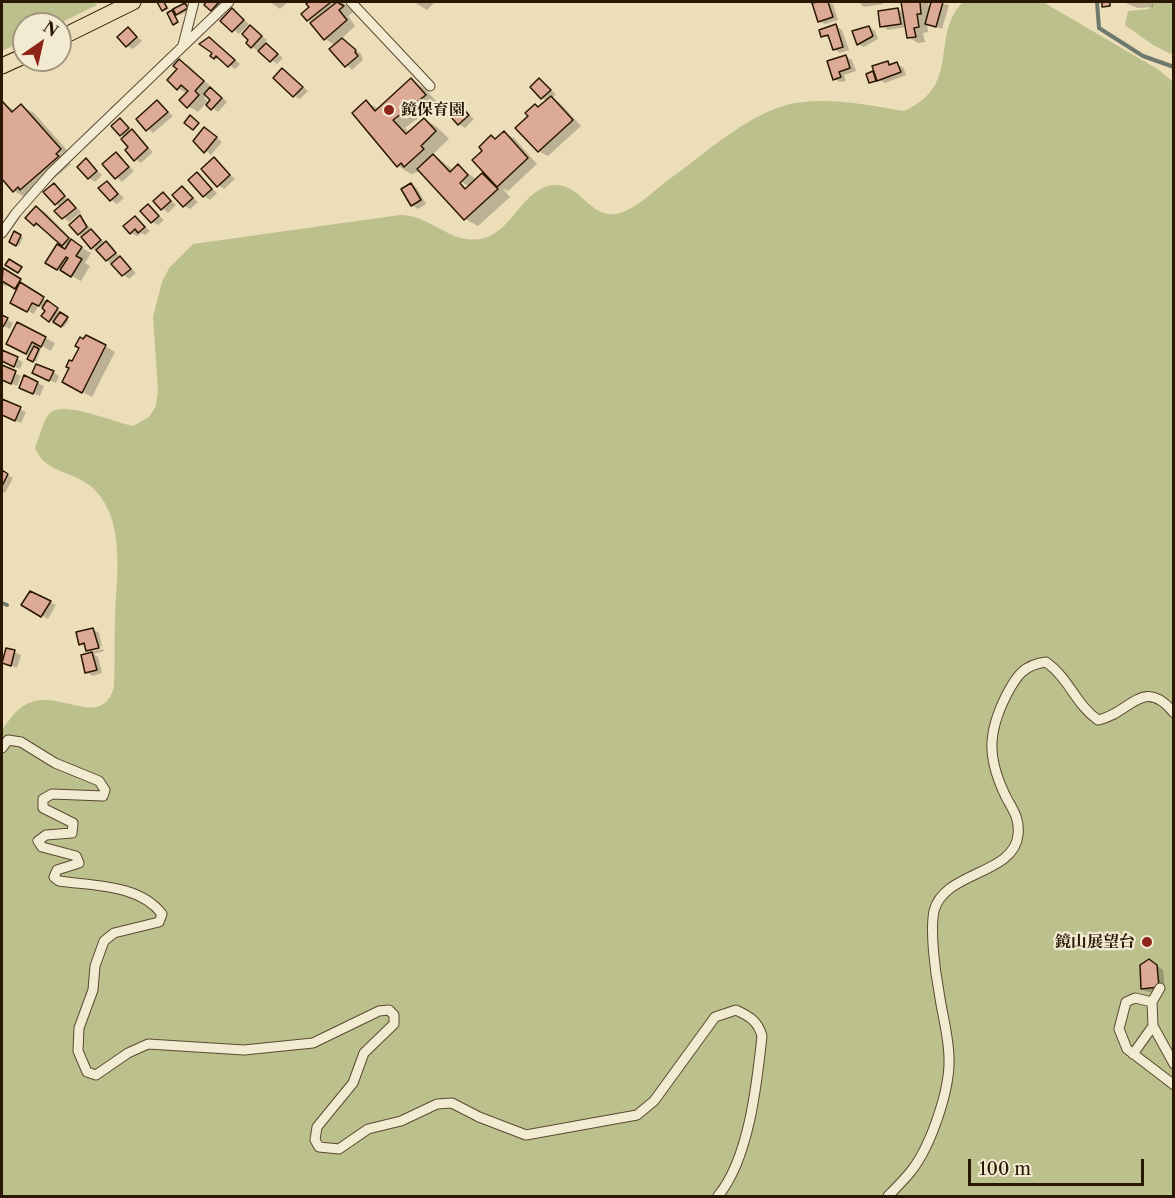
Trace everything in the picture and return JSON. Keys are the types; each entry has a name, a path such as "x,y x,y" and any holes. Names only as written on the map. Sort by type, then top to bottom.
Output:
{"main road":[{"path":"72,32 134,2"}],"street":[{"path":"183,45 194,2"},
{"path":"2,233 16,213 51,173 229,2"},
{"path":"351,2 430,86"},
{"path":"888,1197 913,1169 928,1143 943,1097 949,1060 934,965 934,911 943,893 959,882 992,866 1008,854 1018,838 1019,820 993,762 991,741 995,719 1017,675 1031,664 1046,662 1058,670 1086,712 1098,720 1108,718 1138,697 1154,697 1165,703 1173,713"},
{"path":"2,748 8,740 21,742 55,763 99,781 105,790 103,796 51,794 43,800 43,808 73,822 72,833 46,835 39,842 42,847 76,856 79,863 57,870 54,877 59,881 111,888 144,897 162,914 159,922 114,933 104,941 95,966 93,990 79,1028 78,1051 87,1072 96,1075 128,1053 148,1044 244,1050 313,1043 379,1011 389,1010 394,1015 394,1024 364,1053 352,1083 317,1127 315,1140 319,1147 339,1149 368,1129 401,1121 437,1104 452,1103 479,1117 526,1135 637,1115 654,1101 715,1017 735,1010 750,1017 759,1026 762,1036 745,1135 737,1161 718,1197"},
{"path":"1160,988 1152,1002 1153,1026 1173,1064"},
{"path":"1152,1002 1135,998 1126,1002 1119,1029 1127,1049 1173,1085"},
{"path":"1133,1053 1153,1026"}],"green space":[{"path":"2,2 94,2 97,5 72,17 72,12 12,12 12,46 2,51"},
{"path":"963,2 1043,2 1159,70 1173,82 1173,1196 2,1196 2,730 20,708 36,701 50,700 88,707 99,706 108,700 114,687 117,570 115,535 104,502 94,489 87,483 53,468 46,463 35,448 50,413 66,409 90,413 133,426 149,417 156,406 158,390 153,317 162,282 169,268 193,244 400,215 421,219 459,237 480,239 491,236 501,229 535,193 545,187 556,185 574,191 603,213 623,212 643,200 732,133 762,114 778,108 795,103 822,101 878,106 904,111 922,100 933,88 940,74 948,30 953,15"},
{"path":"1154,2 1173,2 1173,55 1153,45 1125,25 1128,11 1149,9"}],"building":[{"path":"157,2 164,2 167,8 162,11"},
{"path":"206,2 219,2 211,11 204,5"},
{"path":"331,2 307,21 301,14 309,7 306,4"},
{"path":"337,2 344,6 339,10 347,20 324,40 310,23"},
{"path":"828,2 833,17 818,22 812,3"},
{"path":"901,2 920,2 921,14 917,14 919,27 914,28 916,37 907,38"},
{"path":"931,2 943,2 936,27 925,24"},
{"path":"1102,2 1110,2 1110,6 1102,7"},
{"path":"185,3 188,8 176,15 173,9"},
{"path":"232,8 244,20 232,32 220,21"},
{"path":"898,8 901,24 880,27 878,11"},
{"path":"172,10 178,22 173,25 167,13"},
{"path":"836,24 843,47 833,50 828,35 821,37 819,30"},
{"path":"250,25 262,36 251,48 246,43 248,40 242,34"},
{"path":"869,26 873,36 857,45 852,31"},
{"path":"128,27 137,37 126,47 117,37"},
{"path":"209,37 235,60 228,67 216,56 214,59 210,56 212,53 199,44"},
{"path":"342,38 356,50 358,56 345,67 329,49"},
{"path":"266,43 278,54 270,62 258,51"},
{"path":"846,55 850,68 839,72 841,77 833,80 827,61"},
{"path":"179,59 204,81 195,91 199,95 187,108 179,100 188,91 181,85 177,90 167,80 177,69 173,66"},
{"path":"888,61 889,65 897,62 901,72 877,81 872,66"},
{"path":"282,68 303,87 293,97 273,78"},
{"path":"873,71 876,81 869,83 866,74"},
{"path":"411,78 426,95 393,120 406,134 424,118 436,131 421,146 424,149 404,167 401,163 397,167 352,113 366,100 375,111"},
{"path":"539,78 551,90 541,99 530,87"},
{"path":"210,87 222,98 211,110 206,105 210,100 204,94"},
{"path":"551,96 573,120 538,152 515,128 528,116 525,113 535,104 538,107"},
{"path":"157,100 168,112 146,131 136,119"},
{"path":"2,101 12,112 21,104 61,149 56,154 59,156 20,190 18,187 13,192 2,179"},
{"path":"460,105 469,115 458,125 449,115"},
{"path":"190,115 199,123 193,130 184,123"},
{"path":"120,118 129,128 120,136 111,126"},
{"path":"204,127 217,137 204,153 193,141"},
{"path":"132,129 148,148 134,161 125,150 128,147 121,139"},
{"path":"504,131 528,158 497,187 472,160 482,151 479,147 491,135 495,139"},
{"path":"116,152 129,167 115,179 102,164"},
{"path":"433,154 450,172 458,164 468,175 460,183 465,189 482,173 498,189 464,220 417,169"},
{"path":"214,157 230,175 217,187 201,169"},
{"path":"86,158 97,171 88,179 77,167"},
{"path":"197,172 212,189 203,197 188,180"},
{"path":"107,181 118,194 110,201 98,188"},
{"path":"54,183 65,196 55,205 43,192"},
{"path":"411,183 421,200 411,206 401,189"},
{"path":"182,186 193,198 183,207 172,195"},
{"path":"163,192 171,201 161,210 153,201"},
{"path":"68,199 76,208 62,219 54,211"},
{"path":"148,204 159,216 151,223 140,211"},
{"path":"36,206 69,238 62,246 36,223 34,226 25,218"},
{"path":"80,215 87,227 78,235 69,225"},
{"path":"135,216 145,227 138,233 135,229 130,234 123,226"},
{"path":"91,229 101,240 91,249 81,237"},
{"path":"14,231 21,235 16,246 9,242"},
{"path":"71,239 82,247 76,256 82,259 71,277 60,270 68,258 66,257 57,270 45,263 57,244 65,249"},
{"path":"106,241 116,253 106,261 96,250"},
{"path":"120,256 131,269 122,276 111,264"},
{"path":"9,259 22,267 18,273 5,265"},
{"path":"3,268 21,279 15,289 2,281"},
{"path":"20,282 44,297 39,306 32,303 27,312 10,303"},
{"path":"47,300 58,308 49,322 41,316 45,311 42,308"},
{"path":"60,312 68,317 61,327 53,322"},
{"path":"2,315 8,318 3,327 2,326"},
{"path":"17,322 46,337 41,347 32,342 26,354 6,344"},
{"path":"86,335 106,345 82,393 62,382 69,368 66,367 69,360 72,361 79,348 75,346 80,337 83,339"},
{"path":"34,346 39,349 33,362 27,359"},
{"path":"2,350 18,357 14,367 2,361"},
{"path":"36,364 54,371 49,381 32,373"},
{"path":"2,365 16,371 11,384 2,380"},
{"path":"24,375 38,382 33,394 19,388"},
{"path":"2,399 21,407 15,421 2,415"},
{"path":"2,470 8,474 2,486"},
{"path":"30,591 51,601 41,617 21,605"},
{"path":"93,628 99,648 86,651 84,643 79,645 76,632"},
{"path":"6,648 15,650 11,666 2,663"},
{"path":"92,652 97,670 85,673 81,655"},
{"path":"1149,959 1157,965 1159,987 1141,989 1140,965"}],"waterway":[{"path":"1097,2 1099,28 1143,56 1174,67"},
{"path":"2,603 7,605"}],"place":[{"name":"鏡保育園","path":"389,110"},
{"name":"鏡山展望台","path":"1147,942"}]}
